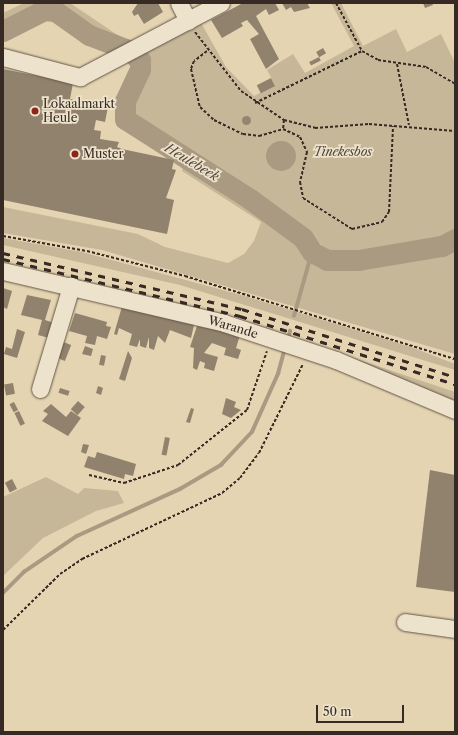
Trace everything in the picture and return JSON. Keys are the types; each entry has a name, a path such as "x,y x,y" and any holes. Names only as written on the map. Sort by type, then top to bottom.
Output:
{"street":[{"path":"179,3 188,21"},
{"path":"3,57 80,77 120,58 221,3"},
{"name":"Warande","path":"3,271 71,286 272,339 316,353 455,410"},
{"path":"40,389 71,286"},
{"path":"405,622 455,629"}],"path":[{"path":"336,3 362,51 397,64 426,67 455,84"},
{"path":"188,21 207,51 255,103 284,120 315,128 409,125 455,131"},
{"path":"207,51 194,61 191,69 200,107 214,120 243,134 259,136 283,129 300,138 307,152 300,182 302,198 352,229 382,222 389,212 393,125"},
{"path":"255,103 362,51"},
{"path":"397,64 409,125"},
{"path":"283,129 284,120"},
{"path":"3,236 87,250 184,276 455,359"},
{"path":"89,475 124,483 178,466 246,410 272,339"},
{"path":"3,630 54,579 82,559 222,493 240,478 259,453 304,362 312,362 316,353"}],"green space":[{"path":"24,3 70,3 122,38 123,44 119,52 108,51 81,42 53,19 46,19 3,38 3,13"},
{"name":"Tinekesbos","path":"331,3 341,3 363,46 396,29 407,52 441,34 455,63 455,235 446,241 434,243 446,256 455,248 455,354 102,250 3,233 3,207 138,234 165,247 228,263 244,254 254,241 261,222 182,171 183,163 264,215 313,254 324,247 226,177 135,122 128,107 148,66 141,54 200,21 226,67 254,96 275,85 267,70 293,54 305,73 354,46"},
{"path":"3,238 82,252 241,295 411,347 455,364 455,370 180,285 3,245"},
{"path":"3,265 134,293 285,335 455,392 455,404 401,382"},
{"path":"46,477 78,494 84,488 118,491 124,503 96,511 43,538 3,576 3,497"}],"shaded area":[{"path":"281,141 287,142 295,150 295,162 287,170 281,171 275,170 267,162 266,156 267,150 275,142"}],"building":[{"path":"138,3 158,3 163,12 144,24 138,14 134,16 132,12"},
{"path":"243,3 275,3 279,10 269,15 266,9 256,16 279,59 266,69 250,39 259,34 247,20 241,23 243,26 222,38 211,20"},
{"path":"282,3 307,3 310,8 294,12 291,7 286,10"},
{"path":"423,3 432,3 433,5 425,8"},
{"path":"323,48 326,53 319,57 316,52"},
{"path":"319,57 321,61 311,66 309,62"},
{"name":"Muster","path":"3,69 73,83 70,99 79,101 78,107 85,109 86,102 108,107 105,122 96,120 94,130 101,131 100,139 119,142 117,147 122,149 174,160 172,169 176,170 166,198 174,200 167,234 3,200"},
{"path":"271,78 275,86 261,93 257,85"},
{"path":"3,288 12,291 7,309 3,307"},
{"path":"27,295 51,300 45,320 54,323 49,338 38,335 42,320 21,315"},
{"path":"123,303 195,321 191,338 170,330 165,343 158,336 154,350 149,348 149,337 146,348 140,346 140,339 137,347 129,345 132,334 119,328 117,335 114,334"},
{"path":"75,313 107,322 106,326 111,327 107,339 97,336 95,345 85,343 87,336 69,331"},
{"path":"197,326 240,335 236,348 241,350 238,359 224,355 226,348 212,343 204,353 218,357 214,371 204,368 205,363 200,361 197,370 193,368 194,348 190,347"},
{"path":"17,329 25,332 17,358 4,354 6,347 12,349"},
{"path":"61,341 71,345 65,361 55,357"},
{"path":"85,346 93,349 91,356 82,354"},
{"path":"128,351 132,358 125,381 119,379"},
{"path":"101,355 106,356 104,366 99,365"},
{"path":"13,383 15,394 6,395 4,385"},
{"path":"98,386 103,388 101,395 96,393"},
{"path":"60,388 70,391 68,396 59,393"},
{"path":"226,398 236,402 234,407 241,410 231,418 222,414"},
{"path":"78,401 85,407 78,415 71,409"},
{"path":"14,402 18,410 14,412 10,404"},
{"path":"51,404 66,417 71,411 81,418 68,436 42,421 48,414 43,411"},
{"path":"191,408 194,409 190,423 186,422"},
{"path":"19,411 25,424 20,426 14,413"},
{"path":"165,437 170,438 166,456 162,455"},
{"path":"83,444 89,445 86,454 81,452"},
{"path":"97,452 136,464 133,476 125,474 124,479 84,467 88,456 95,458"},
{"path":"430,470 455,475 455,592 416,587"},
{"path":"12,479 17,489 10,492 5,483"}],"waterway":[{"name":"Heulebeek","path":"3,31 44,10 55,11 89,35 128,50 140,60 140,69 125,101 125,119 250,199 303,238 312,252 327,260 358,260 442,246 455,239"},
{"path":"294,316 312,252"},
{"path":"288,340 290,331"},
{"path":"3,593 24,572 77,536 180,489 221,465 252,432 278,374 285,348"}],"railway":[{"path":"3,253 242,309 455,377"},
{"path":"3,259 240,316 455,384"}],"place":[{"name":"Lokaalmarkt Heule","path":"35,111"},
{"name":"Muster","path":"75,154"}]}
